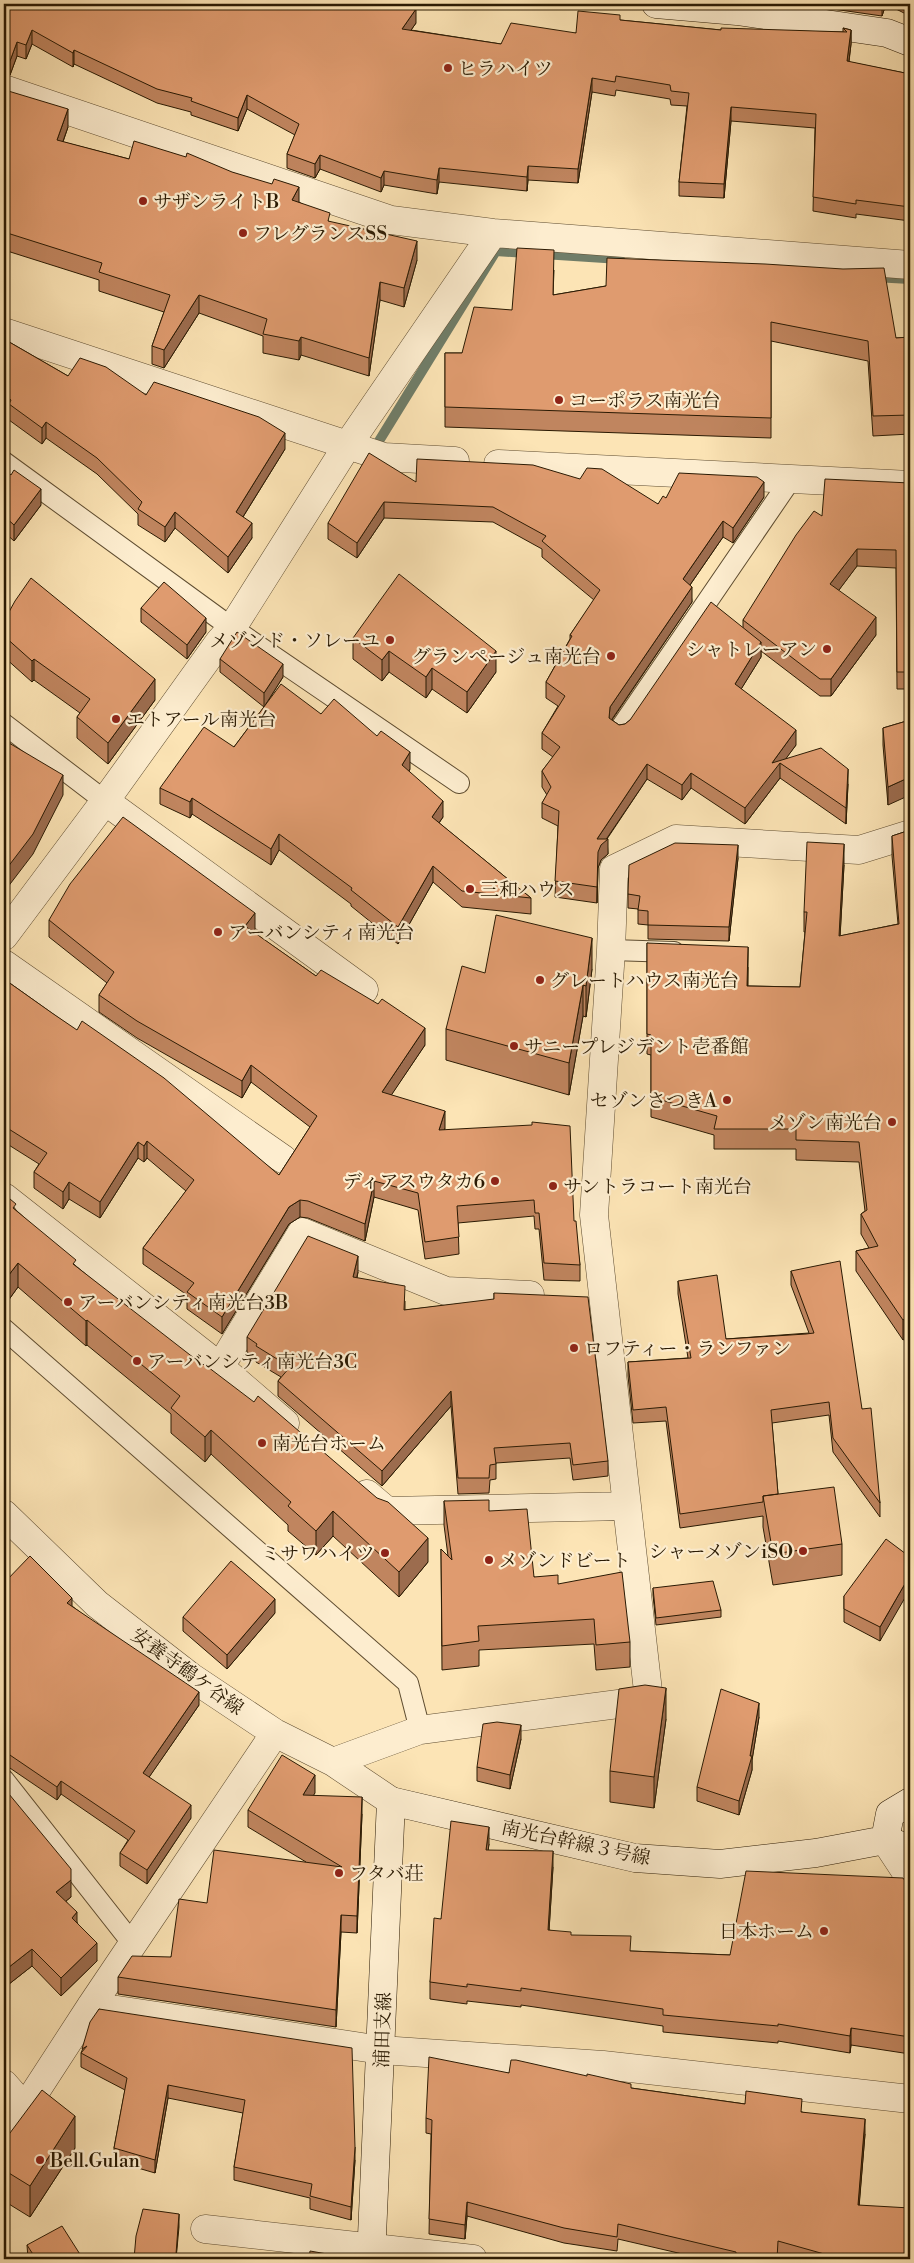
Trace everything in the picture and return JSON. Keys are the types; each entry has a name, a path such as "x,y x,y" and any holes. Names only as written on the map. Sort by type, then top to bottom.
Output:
{"street":[{"path":"656,4 739,8 887,33 910,42"},
{"path":"4,89 391,220 493,233 910,265"},
{"path":"4,936 105,801 220,640 232,628 347,446 493,233"},
{"path":"4,332 384,458 910,485"},
{"path":"105,801 364,990"},
{"path":"333,1762 420,1730 649,1700 626,1506 592,1298 594,1215 611,950 614,869 676,838 859,850 910,834"},
{"path":"4,964 283,1159"},
{"path":"4,1197 220,1367 307,1442"},
{"path":"220,1367 302,1232 446,1291 553,1296"},
{"path":"351,1480 387,1511 626,1506"},
{"name":"安養寺鶴ケ谷線","path":"4,1514 97,1604 191,1677 276,1733 333,1762 391,1801"},
{"path":"4,2140 91,2006 276,1733"},
{"name":"南光台幹線３号線","path":"391,1801 635,1858 720,1864 898,1845"},
{"name":"浦田支線","path":"372,2253 391,1801"},
{"path":"910,1802 890,1814 898,1845 910,1878"},
{"path":"91,2006 381,2050 603,2065 910,2099"},
{"path":"4,2084 25,2108"},
{"path":"205,2229 372,2253 473,2259"}],"lane":[{"path":"4,462 232,628 459,782"},
{"path":"620,728 791,479"},
{"path":"4,724 105,801"},
{"path":"611,950 696,952"},
{"path":"4,1329 408,1683 420,1730"},
{"path":"4,1780 133,1944"}],"building":[{"path":"4,4 398,4 416,9 402,29 501,44 511,23 576,33 578,11 620,15 620,20 721,30 721,28 847,32 843,28 851,30 847,61 910,74 910,207 856,200 856,204 813,197 816,114 731,107 724,184 679,182 689,93 671,91 670,85 616,76 615,82 592,78 578,169 528,166 527,177 439,168 437,180 384,171 381,178 320,155 315,164 287,154 299,124 247,95 238,118 191,101 192,98 157,89 74,50 73,53 32,30 26,45 17,42 10,61 4,60"},
{"path":"5,90 68,109 57,140 129,159 134,141 186,157 187,153 232,172 272,184 274,179 299,187 292,200 330,213 328,221 417,241 404,288 380,282 369,358 301,337 299,341 263,334 267,319 199,295 164,350 152,346 170,295 99,272 102,263 4,232"},
{"path":"517,248 554,250 553,295 606,286 607,258 843,269 884,268 896,338 910,337 910,415 873,416 868,341 771,322 771,418 445,407 445,353 462,353 474,307 512,310"},
{"path":"4,339 68,376 80,358 106,367 146,395 154,382 259,417 285,433 236,512 252,523 228,557 175,512 165,527 138,509 142,502 97,458 46,422 42,428 9,404 11,400 4,394"},
{"path":"369,453 416,482 417,459 533,465 580,479 587,468 602,469 658,504 663,496 666,498 679,473 757,477 764,482 733,528 723,521 683,579 692,587 610,707 609,718 619,725 625,724 630,720 711,602 761,642 735,684 796,730 772,763 821,748 848,769 846,808 780,763 745,808 691,773 682,785 647,764 597,839 608,839 601,845 598,852 597,887 555,881 559,811 542,803 551,787 542,771 560,747 542,733 565,696 546,682 572,636 570,635 600,590 542,541 546,536 493,507 384,502 357,543 328,523"},
{"path":"4,469 11,475 14,470 41,489 14,525 4,516"},
{"path":"825,479 910,483 910,685 906,672 897,672 896,550 857,549 830,584 876,617 831,679 820,679 743,620 796,535 814,511 822,516"},
{"path":"399,574 496,651 467,692 432,668 426,677 389,651 382,660 353,638"},
{"path":"31,578 155,679 108,743 77,717 90,699 34,659 32,661 4,636 4,621"},
{"path":"164,582 206,618 187,645 141,608"},
{"path":"237,632 283,664 264,693 220,659"},
{"path":"281,684 321,714 334,699 377,736 381,731 410,752 402,765 443,801 432,817 531,898 462,891 433,866 398,927 351,890 352,888 279,834 271,849 192,798 190,802 160,788 204,727 234,747"},
{"path":"910,720 910,777 888,787 883,728"},
{"path":"4,740 63,775 33,834 4,872"},
{"path":"123,817 255,913 245,926 316,976 321,970 378,1004 382,999 425,1028 382,1092 445,1111 439,1130 532,1125 532,1122 570,1126 574,1221 576,1221 580,1265 544,1263 539,1213 535,1213 534,1200 457,1206 459,1237 425,1242 418,1193 374,1181 365,1224 308,1201 300,1200 289,1207 222,1317 187,1292 194,1283 143,1248 194,1180 147,1141 144,1146 138,1142 100,1202 69,1182 63,1192 34,1172 47,1153 4,1126 4,979 77,1030 82,1021 164,1078 279,1175 317,1116 251,1065 242,1081 137,1021 99,995 114,972 49,920 70,884"},
{"path":"910,830 910,1314 903,1320 856,1251 878,1246 861,1214 867,1210 859,1142 796,1140 796,1129 714,1129 717,1116 651,1097 651,1035 647,1034 647,943 748,947 747,986 800,987 807,912 804,912 807,842 844,844 839,936 899,924 892,836"},
{"path":"675,843 738,845 729,927 648,925 648,911 638,910 640,896 628,894 629,865"},
{"path":"496,915 592,938 586,986 583,985 569,1063 446,1029 462,966 485,973"},
{"path":"4,1194 16,1204 13,1208 76,1260 73,1264 254,1402 258,1396 377,1498 388,1502 428,1538 399,1572 333,1511 316,1531 288,1506 291,1502 211,1430 205,1437 171,1408 180,1396 86,1321 18,1263 4,1280"},
{"path":"308,1236 358,1256 353,1277 405,1286 404,1310 494,1299 494,1293 588,1297 608,1461 573,1465 570,1443 494,1448 496,1464 490,1465 489,1478 458,1478 451,1391 382,1471 278,1381 290,1367 256,1346 257,1344 247,1337"},
{"path":"840,1261 862,1409 871,1408 880,1503 833,1438 829,1402 771,1410 778,1494 763,1496 763,1502 680,1514 666,1407 633,1410 628,1362 691,1358 678,1281 717,1275 726,1339 806,1334 814,1333 791,1271"},
{"path":"834,1487 842,1544 773,1554 763,1496"},
{"path":"489,1500 489,1511 527,1509 534,1577 558,1575 558,1584 622,1572 630,1642 596,1645 594,1619 478,1626 479,1641 442,1646 441,1549 452,1560 444,1501"},
{"path":"886,1539 910,1557 910,1575 880,1627 844,1609 844,1596"},
{"path":"30,1556 72,1598 67,1603 199,1692 143,1773 191,1805 147,1870 120,1853 135,1831 61,1781 57,1787 4,1751 4,1583"},
{"path":"231,1561 275,1599 227,1655 183,1617"},
{"path":"713,1581 721,1610 656,1618 653,1588"},
{"path":"645,1685 666,1688 654,1777 610,1771 619,1689"},
{"path":"721,1689 759,1703 750,1756 752,1756 739,1801 697,1787"},
{"path":"497,1722 521,1725 510,1775 477,1767 483,1724"},
{"path":"282,1755 315,1775 303,1795 362,1797 357,1916 341,1915 336,2010 118,1977 132,1956 171,1957 179,1899 207,1903 214,1850 342,1867 248,1810"},
{"path":"4,1788 71,1869 71,1880 56,1892 77,1912 72,1918 97,1943 61,1978 32,1949 4,1971"},
{"path":"451,1821 489,1827 486,1850 553,1851 548,1930 571,1932 571,1935 631,1936 630,1951 730,1955 746,1871 903,1878 910,1888 910,2037 851,2028 850,2036 778,2024 778,2026 663,2015 663,2009 521,1988 521,1991 467,1984 467,1987 430,1982 434,1918 441,1919"},
{"path":"99,2009 352,2048 355,2147 351,2207 310,2196 312,2184 234,2167 245,2100 168,2085 155,2160 114,2148 127,2078 81,2053 87,2046 82,2049 90,2022"},
{"path":"429,2057 509,2073 511,2060 516,2060 631,2084 631,2088 745,2104 746,2091 802,2099 801,2112 865,2119 858,2205 910,2208 910,2259 842,2259 778,2241 777,2259 736,2257 736,2252 618,2224 617,2237 564,2228 467,2202 465,2225 429,2219 432,2120 426,2118"},
{"path":"42,2090 75,2116 30,2186 4,2170 4,2141"},
{"path":"143,2209 179,2214 176,2254 205,2259 134,2259 136,2236"},
{"path":"62,2226 83,2259 36,2259 27,2245"},
{"path":"310,2251 350,2258 350,2259 309,2259"}],"waterway":[{"path":"379,441 496,251 620,259"},
{"path":"874,277 910,279"}],"place":[{"name":"ヒラハイツ","path":"448,68"},
{"name":"サザンライトB","path":"143,201"},
{"name":"フレグランスSS","path":"243,233"},
{"name":"コーポラス南光台","path":"559,400"},
{"name":"メゾンド・ソレーユ","path":"390,640"},
{"name":"シャトレーアン","path":"827,649"},
{"name":"グランページュ南光台","path":"611,656"},
{"name":"エトアール南光台","path":"116,719"},
{"name":"三和ハウス","path":"470,889"},
{"name":"アーバンシティ南光台","path":"218,932"},
{"name":"グレートハウス南光台","path":"540,980"},
{"name":"サニープレジデント壱番館","path":"514,1046"},
{"name":"セゾンさつきA","path":"727,1100"},
{"name":"メゾン南光台","path":"892,1122"},
{"name":"ディアスウタカ6","path":"495,1181"},
{"name":"サントラコート南光台","path":"553,1186"},
{"name":"アーバンシティ南光台3B","path":"68,1302"},
{"name":"ロフティー・ランファン","path":"574,1348"},
{"name":"アーバンシティ南光台3C","path":"137,1361"},
{"name":"南光台ホーム","path":"262,1443"},
{"name":"シャーメゾンiSO","path":"803,1551"},
{"name":"ミサワハイツ","path":"385,1553"},
{"name":"メゾンドビート","path":"489,1560"},
{"name":"フタバ荘","path":"339,1873"},
{"name":"日本ホーム","path":"824,1931"},
{"name":"Bell.Gulan","path":"40,2160"}]}
